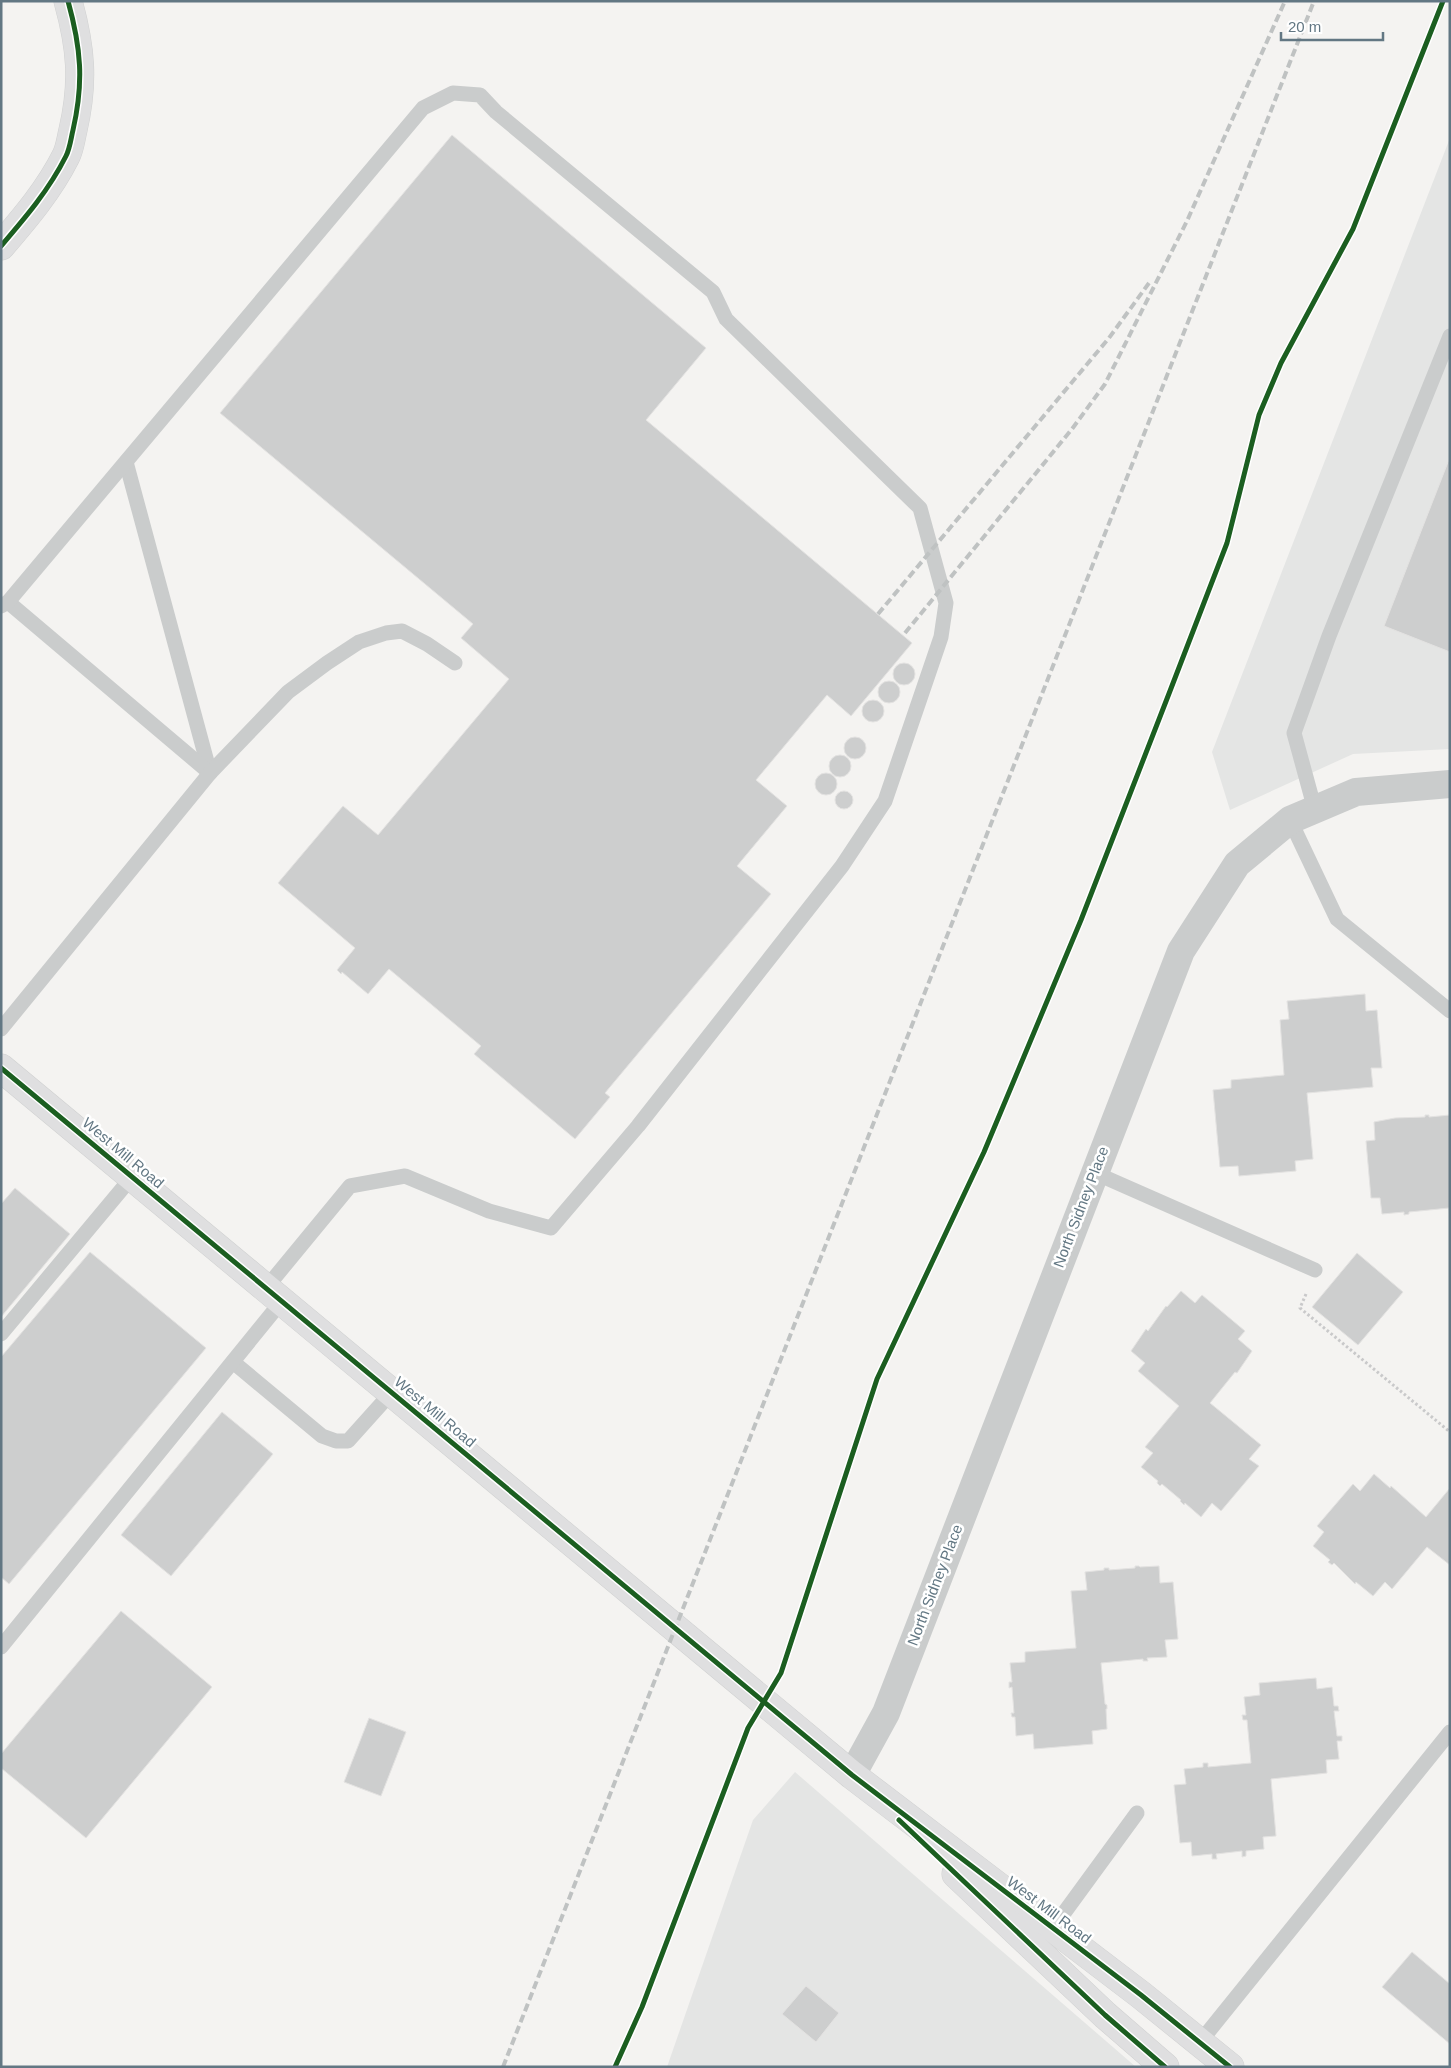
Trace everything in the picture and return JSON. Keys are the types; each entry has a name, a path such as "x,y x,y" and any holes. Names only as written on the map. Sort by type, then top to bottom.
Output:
{"main road":[{"path":"1,246 42,197 67,154 77,114 81,70 78,35 68,1"},
{"name":"West Mill Road","path":"1,1068 852,1775 1053,1928 1230,2067"},
{"name":"West Mill Road","path":"852,1775 1105,2015 1165,2067"}],"street":[{"name":"North Sidney Place","path":"852,1775 886,1713 1181,951 1237,864 1290,820 1356,792 1450,784"}],"lane":[{"path":"1,1647 233,1362 274,1295 350,1186 405,1176 489,1211 550,1228 638,1126 842,866 885,801 941,637 946,603 920,508 726,318 713,292 496,112 480,95 452,93 423,108 5,604 210,774"},
{"path":"1315,810 1294,733 1329,636 1450,336"},
{"path":"126,462 210,774"},
{"path":"1,1028 210,774 288,692 327,663 360,642 386,633 402,631 427,644 455,664"},
{"path":"1290,820 1337,919 1450,1011"},
{"path":"1095,1173 1315,1270"},
{"path":"1,1334 132,1177"},
{"path":"233,1362 322,1436 336,1441 348,1441 392,1392"},
{"path":"1200,2042 1450,1732"},
{"path":"1053,1928 1137,1813"}],"path":[{"path":"1315,1270 1300,1308 1450,1432"}],"shaded area":[{"path":"1450,138 1450,749 1353,754 1230,810 1212,752"},
{"path":"795,1772 1136,2067 667,2067 753,1820"}],"building":[{"path":"452,135 706,348 646,420 912,643 851,716 827,695 756,780 787,806 737,866 771,894 605,1093 610,1097 575,1139 474,1054 481,1046 389,969 368,994 342,972 341,974 337,970 355,948 278,883 343,806 378,835 509,679 461,638 473,624 220,413"},
{"path":"1450,457 1450,652 1384,626"},
{"path":"904,663 912,666 915,674 912,682 904,685 896,682 893,674 896,666"},
{"path":"889,681 897,684 900,692 897,700 889,703 881,700 878,692 881,684"},
{"path":"873,700 881,703 884,711 881,719 873,722 865,719 862,711 865,703"},
{"path":"855,737 863,740 866,748 863,756 855,759 847,756 844,748 847,740"},
{"path":"840,755 848,758 851,766 848,774 840,777 832,774 829,766 832,758"},
{"path":"826,773 834,776 837,784 834,792 826,795 818,792 815,784 818,776"},
{"path":"844,791 850,794 853,800 850,806 844,809 838,806 835,800 838,794"},
{"path":"1365,994 1366,1011 1377,1010 1382,1068 1371,1068 1373,1087 1307,1093 1313,1159 1295,1161 1296,1171 1239,1176 1238,1166 1220,1167 1213,1090 1231,1088 1231,1080 1284,1075 1280,1020 1289,1019 1287,1001"},
{"path":"1425,1115 1429,1115 1429,1117 1450,1115 1450,1221 1449,1208 1409,1212 1409,1214 1404,1215 1404,1212 1382,1214 1380,1198 1371,1198 1366,1141 1375,1140 1374,1122 1395,1118 1425,1117"},
{"path":"15,1188 70,1234 1,1317 1,1204"},
{"path":"90,1252 206,1348 9,1584 1,1577 1,1357"},
{"path":"1357,1253 1403,1292 1358,1345 1312,1307"},
{"path":"1181,1291 1195,1303 1202,1295 1245,1331 1238,1339 1252,1351 1237,1373 1235,1372 1210,1403 1261,1445 1249,1459 1259,1466 1221,1511 1212,1503 1201,1517 1185,1503 1184,1505 1181,1500 1162,1484 1160,1486 1157,1483 1158,1481 1141,1467 1153,1453 1145,1447 1179,1406 1138,1371 1145,1363 1131,1351 1146,1329 1148,1331 1166,1306"},
{"path":"222,1412 273,1454 171,1576 121,1535"},
{"path":"1374,1474 1390,1488 1391,1486 1426,1517 1450,1488 1450,1565 1427,1547 1392,1589 1385,1582 1373,1596 1356,1582 1355,1584 1334,1563 1332,1565 1328,1562 1330,1560 1313,1546 1324,1532 1317,1526 1353,1484 1360,1491"},
{"path":"1135,1566 1159,1566 1160,1583 1173,1582 1178,1639 1165,1640 1167,1657 1147,1658 1148,1661 1143,1661 1143,1659 1101,1663 1105,1704 1107,1705 1107,1729 1092,1731 1093,1744 1034,1749 1033,1734 1016,1736 1015,1717 1012,1717 1011,1713 1014,1713 1012,1687 1009,1688 1009,1682 1012,1682 1010,1663 1025,1662 1025,1652 1076,1648 1071,1591 1087,1590 1085,1572 1104,1570 1104,1568 1109,1568 1109,1570 1135,1568"},
{"path":"121,1611 212,1687 86,1838 1,1768 1,1754"},
{"path":"1316,1678 1317,1689 1332,1687 1334,1706 1338,1706 1339,1711 1334,1711 1337,1736 1342,1736 1342,1741 1337,1741 1339,1759 1326,1760 1327,1773 1271,1779 1276,1836 1263,1837 1264,1849 1246,1851 1246,1856 1242,1857 1242,1851 1216,1854 1217,1859 1212,1859 1212,1854 1192,1856 1191,1842 1180,1843 1174,1785 1186,1784 1184,1769 1203,1767 1203,1763 1208,1763 1208,1767 1251,1763 1247,1720 1243,1720 1242,1715 1246,1715 1244,1697 1260,1695 1259,1683"},
{"path":"369,1718 406,1732 381,1796 344,1782"},
{"path":"1412,1952 1450,1984 1450,2044 1382,1987"},
{"path":"806,1986 839,2013 816,2042 782,2014"}],"railway":[{"path":"905,633 1072,429 1105,384 1187,221 1285,1"},
{"path":"503,2067 1314,1"},
{"path":"878,614 1109,338 1149,283"}],"cycle path":[{"path":"1,246 44,192 66,156 69,146 79,96 80,65 76,34 68,1"},
{"path":"615,2067 642,2007 748,1728 781,1673 877,1379 984,1152 1081,920 1227,543 1259,415 1281,363 1353,229 1443,1"},
{"path":"1,1068 852,1775 1141,1995 1230,2067"},
{"path":"899,1820 1105,2015 1165,2067"}]}
